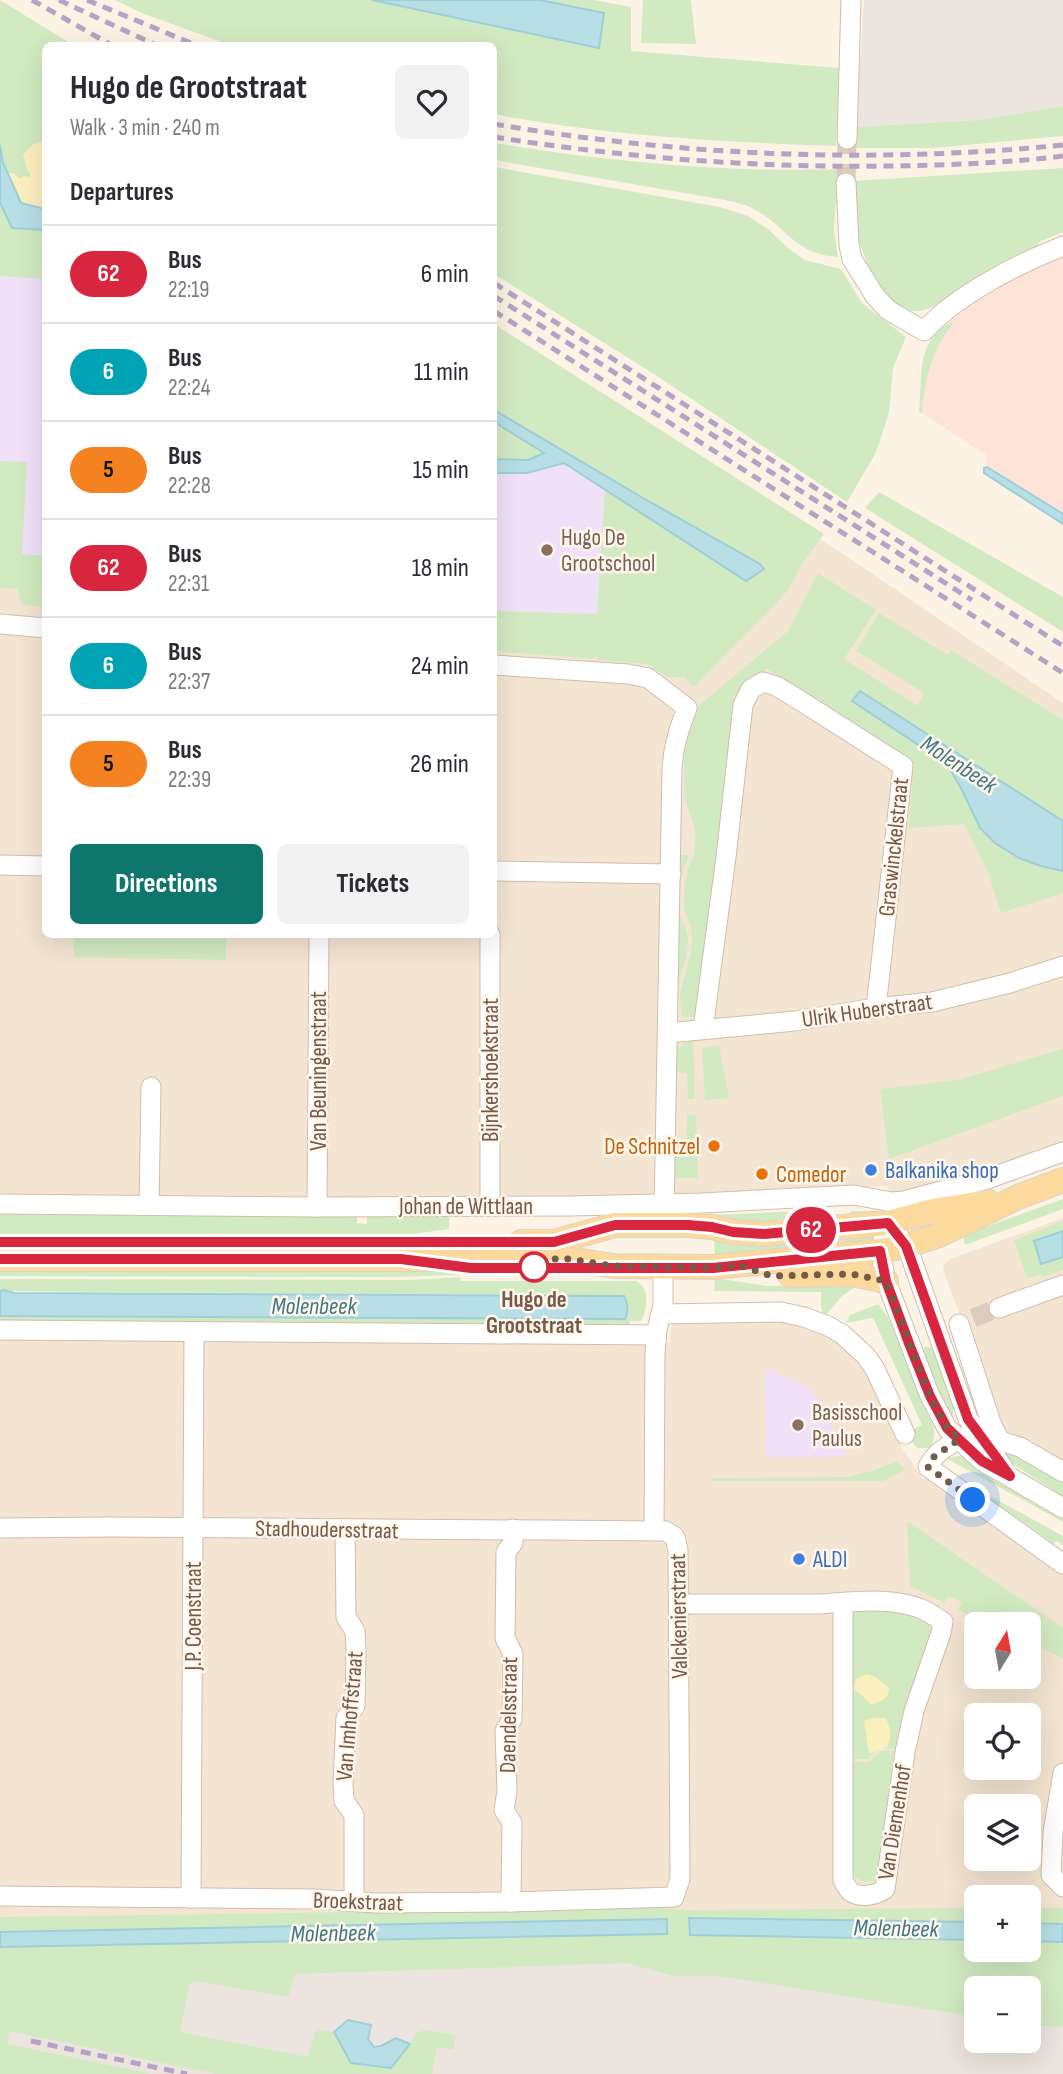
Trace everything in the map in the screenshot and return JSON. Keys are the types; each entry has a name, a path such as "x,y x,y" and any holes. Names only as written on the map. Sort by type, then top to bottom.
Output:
{"main road":[{"path":"0,1259 568,1259 614,1266 713,1268 906,1246 939,1235 1018,1197 1063,1180"},
{"name":"Johan de Wittlaan","path":"0,1242 554,1242 608,1226 635,1226 672,1218 733,1232 764,1234 888,1223 933,1211 1018,1197"},
{"path":"672,1218 699,1238 700,1249 698,1255 675,1267"},
{"path":"635,1226 626,1246 637,1267"},
{"path":"738,1265 772,1276 852,1274 886,1281"}],"street":[{"path":"847,139 851,0"},
{"path":"846,183 852,259 875,296 888,310 924,331 939,315 962,299 1035,257 1063,246"},
{"path":"0,624 42,628"},
{"path":"497,665 628,674 648,678 687,708 673,750 668,1033 672,1218"},
{"name":"Graswinckelstraat","path":"703,1029 724,879 743,705 751,689 763,682 796,698 903,766 876,1008"},
{"path":"0,865 42,866"},
{"path":"497,871 671,874"},
{"name":"Van Beuningenstraat","path":"317,1207 319,938"},
{"name":"Bijnkershoekstraat","path":"490,938 490,1206"},
{"name":"Ulrik Huberstraat","path":"668,1033 795,1021 932,1002 1010,983 1063,966"},
{"path":"149,1205 151,1087"},
{"name":"Johan de Wittlaan","path":"0,1204 603,1206 672,1218 853,1195 892,1202 987,1180 1063,1152"},
{"path":"888,1223 906,1246 968,1419 1010,1476 1063,1508"},
{"path":"888,1223 880,1251 886,1281 935,1407 947,1428 976,1432 1020,1447 1063,1472"},
{"name":"Valckenierstraat","path":"674,1897 681,1873 678,1544 671,1533 654,1530 656,1335 675,1267"},
{"path":"999,1308 1063,1285"},
{"path":"662,1314 780,1312 828,1326 842,1334 866,1356 875,1369 905,1434"},
{"path":"910,1346 966,1321 976,1432"},
{"path":"0,1330 656,1335"},
{"name":"J.P. Coenstraat","path":"191,1898 194,1333"},
{"path":"976,1432 932,1458 928,1467 1063,1564"},
{"name":"Stadhoudersstraat","path":"0,1528 654,1530"},
{"name":"Daendelsstraat","path":"511,1902 512,1823 504,1810 507,1791 505,1731 512,1719 513,1667 513,1654 505,1638 506,1552 513,1543 513,1529"},
{"name":"Van Imhoffstraat","path":"345,1530 346,1617 355,1631 356,1650 355,1706 346,1718 343,1784 344,1801 355,1815 354,1901"},
{"name":"Van Diemenhof","path":"679,1604 843,1603 906,1603 926,1610 943,1622 914,1711 904,1757 886,1889 877,1895 854,1894 843,1881 843,1603"},
{"path":"1063,1773 1053,1832 1051,1875 1063,1887"},
{"name":"Broekstraat","path":"0,1896 376,1903 674,1897"}],"shaded area":[{"path":"864,0 1063,0 1063,106 978,120 856,127"},
{"path":"0,13 42,43 42,938 497,938 497,332 843,554 1063,703 1063,1147 981,1176 893,1195 887,1186 501,1198 0,1194"},
{"path":"0,204 42,228 42,589 0,587"},
{"path":"1063,253 1063,514 987,467 986,455 922,413 929,367 952,322 949,316"},
{"name":"Hugo De Grootschool","path":"563,463 605,489 597,614 497,611 497,473 527,473"},
{"path":"1063,1218 1063,1465 1003,1435 943,1269 950,1259"},
{"path":"675,1321 797,1322 845,1345 870,1376 901,1441 900,1445 923,1479 930,1477 1063,1571 1063,2011 1041,1996 1041,1976 964,1976 964,1988 0,1956 0,1338 669,1343"},
{"name":"Basisschool Paulus","path":"764,1370 778,1370 779,1376 795,1379 812,1390 846,1454 838,1457 766,1457"},
{"path":"755,1959 964,2003 964,2053 1041,2053 1041,2019 1063,2024 1063,2074 0,2074 0,1962"}],"green space":[{"path":"0,0 68,42 42,42 42,279 0,276"},
{"path":"115,0 372,0 603,13 540,0 594,0 631,7 631,51 839,68 836,146 621,133 497,115 497,42 222,42 144,14"},
{"path":"643,0 691,0 696,44 641,43"},
{"path":"1063,106 1063,136 933,148 855,148 856,127 978,120"},
{"path":"497,143 670,165 847,169 846,183 837,183 834,231 838,257 811,251 764,215 746,205 497,161"},
{"path":"497,168 720,207 748,216 805,260 841,269 862,303 906,337 893,368 889,412 881,438 874,456 847,502 657,376 497,276"},
{"path":"1063,168 1063,232 1039,242 1036,250 930,308 919,311 907,311 875,284 856,234 853,181"},
{"path":"952,321 934,356 927,377 922,413 919,412 921,373 926,350 931,339"},
{"path":"497,326 824,534 803,562 788,590 693,688 684,677 667,677 648,664 598,660 598,656 592,659 497,651 497,611 597,614 605,489 568,466 557,465 527,473 497,473"},
{"path":"0,461 27,462 22,554 42,556 42,607 21,604 18,589 0,588"},
{"path":"879,492 1063,597 1063,632 865,508"},
{"path":"818,573 876,610 844,659 918,706 924,693 856,651 879,613 948,655 951,650 1063,720 1063,821 860,691 852,701 947,764 971,811 1041,866 1063,871 1063,893 1001,913 988,872 964,824 909,828 914,764 767,669 734,696 712,902 696,1014 694,1017 684,1017 681,1014 680,993 692,941 684,908 684,891 687,871 694,855 695,829 685,799 683,728 696,708 788,631"},
{"path":"677,855 689,856 678,897 688,945 675,992"},
{"path":"74,938 226,938 226,960 74,957"},
{"path":"693,1041 695,1099 688,1099 687,1073 674,1072 674,1054 684,1043"},
{"path":"719,1045 729,1098 705,1100 702,1048"},
{"path":"1063,1049 1063,1096 889,1159 880,1089 957,1080"},
{"path":"687,1114 696,1115 698,1178 673,1178 674,1157 686,1156"},
{"path":"1063,1199 1063,1209 965,1245 963,1235"},
{"path":"885,1208 896,1208 868,1217 751,1227 714,1218 715,1215 824,1210 826,1214 850,1214 851,1211 884,1211"},
{"path":"0,1214 357,1216 357,1223 367,1224 367,1216 449,1217 449,1229 385,1238 0,1237"},
{"path":"1063,1221 1063,1231 1034,1241 1041,1264 1063,1257 1063,1270 1043,1277 1040,1275 1027,1278 1014,1240"},
{"path":"714,1233 874,1235 879,1240 715,1259"},
{"path":"0,1262 370,1263 461,1272 461,1275 0,1276"},
{"path":"460,1277 461,1281 636,1281 644,1288 646,1304 641,1321 630,1321 629,1329 0,1325 0,1316 628,1314 624,1296 0,1291 0,1279 410,1280"},
{"path":"715,1278 767,1286 840,1283 855,1287 842,1296 824,1317 821,1292 714,1291"},
{"path":"878,1304 888,1317 932,1424 934,1436 930,1448 917,1448 909,1437 910,1431 922,1425 874,1320 872,1318 846,1323 850,1315"},
{"path":"925,1347 933,1350 953,1405 950,1420 921,1351"},
{"path":"999,1447 1063,1480 1063,1496 1011,1463"},
{"path":"966,1455 1015,1490 1063,1519 1063,1522 946,1458"},
{"path":"897,1461 905,1470 883,1481 712,1481 712,1478 848,1477"},
{"path":"965,1482 1063,1536 1063,1545 1056,1541 1051,1547 1044,1543 1046,1538 997,1504 994,1508"},
{"path":"907,1521 1040,1612 964,1613 958,1610 962,1602 949,1596 944,1603 910,1586"},
{"path":"902,1607 928,1621 933,1633 899,1749 880,1748 868,1759 847,1759 850,1615 854,1611"},
{"path":"1041,1613 1063,1628 1063,1658 1041,1648"},
{"path":"881,1751 898,1752 878,1877 865,1882 852,1874 847,1762 869,1762"},
{"path":"657,1908 964,1908 964,1922 690,1918 690,1935 964,1940 964,1962 1041,1962 1041,1941 1063,1942 1063,2027 1041,2026 1041,1976 964,1976 964,2015 719,1976 673,1976 627,1963 295,1974 288,1997 195,1981 190,1984 180,2032 308,2057 315,2032 334,2032 351,2063 391,2068 416,2033 425,2030 456,2035 453,2050 437,2047 432,2074 216,2074 9,2031 8,2044 153,2074 0,2074 0,1947 667,1933 666,1919 0,1932 0,1917"},
{"path":"1041,1908 1063,1908 1063,1924 1041,1923"}],"sand":[{"path":"42,142 42,208 22,203 8,173 14,173 20,179 24,176 30,177 23,155 33,144"},
{"path":"867,1674 889,1688 886,1697 872,1705 854,1690 856,1679"},
{"path":"885,1718 890,1735 887,1747 869,1753 864,1721"}],"water":[{"path":"372,0 540,0 604,13 599,48"},
{"path":"0,145 3,163 21,203 42,208 42,230 12,228 0,203"},
{"path":"497,412 760,564 764,569 746,581 564,463 527,473 497,473 497,459 528,460 544,453 497,424"},
{"path":"987,467 1063,514 1063,524 984,473 984,468"},
{"name":"Molenbeek","path":"860,691 1063,821 1063,871 1019,858 995,843 980,828 947,764 852,701"},
{"path":"1063,1231 1063,1257 1041,1264 1034,1241"},
{"name":"Molenbeek","path":"0,1291 14,1293 624,1296 627,1310 625,1319 0,1316"},
{"name":"Molenbeek","path":"689,1918 964,1922 964,1940 690,1935"},
{"name":"Molenbeek","path":"667,1919 667,1934 0,1947 0,1932"},
{"path":"1041,1923 1063,1924 1063,1942 1041,1941"},
{"path":"348,2020 371,2025 368,2039 374,2047 396,2038 410,2044 391,2068 351,2063 334,2032"}],"tunnel":[{"path":"846,183 847,139"},
{"path":"973,1318 999,1308"}],"railway":[{"path":"32,0 106,42"},
{"path":"59,0 149,42"},
{"path":"87,0 188,42"},
{"path":"497,124 636,143 778,154 920,154 1063,145"},
{"path":"497,137 643,156 792,165 935,165 1063,156"},
{"path":"497,285 1063,646"},
{"path":"497,298 972,600"},
{"path":"497,313 1063,673"},
{"path":"31,2041 187,2074"}],"bus line":[{"name":"62","path":"0,1242 554,1242 615,1225 688,1225 764,1234 888,1223 906,1246 968,1419 1010,1476 982,1461 947,1428 930,1396 910,1346 886,1281 880,1251 713,1268 471,1268 401,1259 0,1259"}],"place":[{"name":"Hugo De Grootschool","path":"547,550"},
{"name":"De Schnitzel","path":"714,1146"},
{"name":"Balkanika shop","path":"871,1170"},
{"name":"Comedor","path":"762,1174"},
{"name":"Hugo de Grootstraat","path":"534,1267"},
{"name":"Basisschool Paulus","path":"798,1425"},
{"name":"ALDI","path":"799,1559"}],"route":[{"path":"534,1267 540,1259 568,1259 614,1266 713,1268 738,1265 772,1276 832,1273 886,1281 930,1396 947,1428 960,1439 932,1458 928,1467 973,1500"}]}
